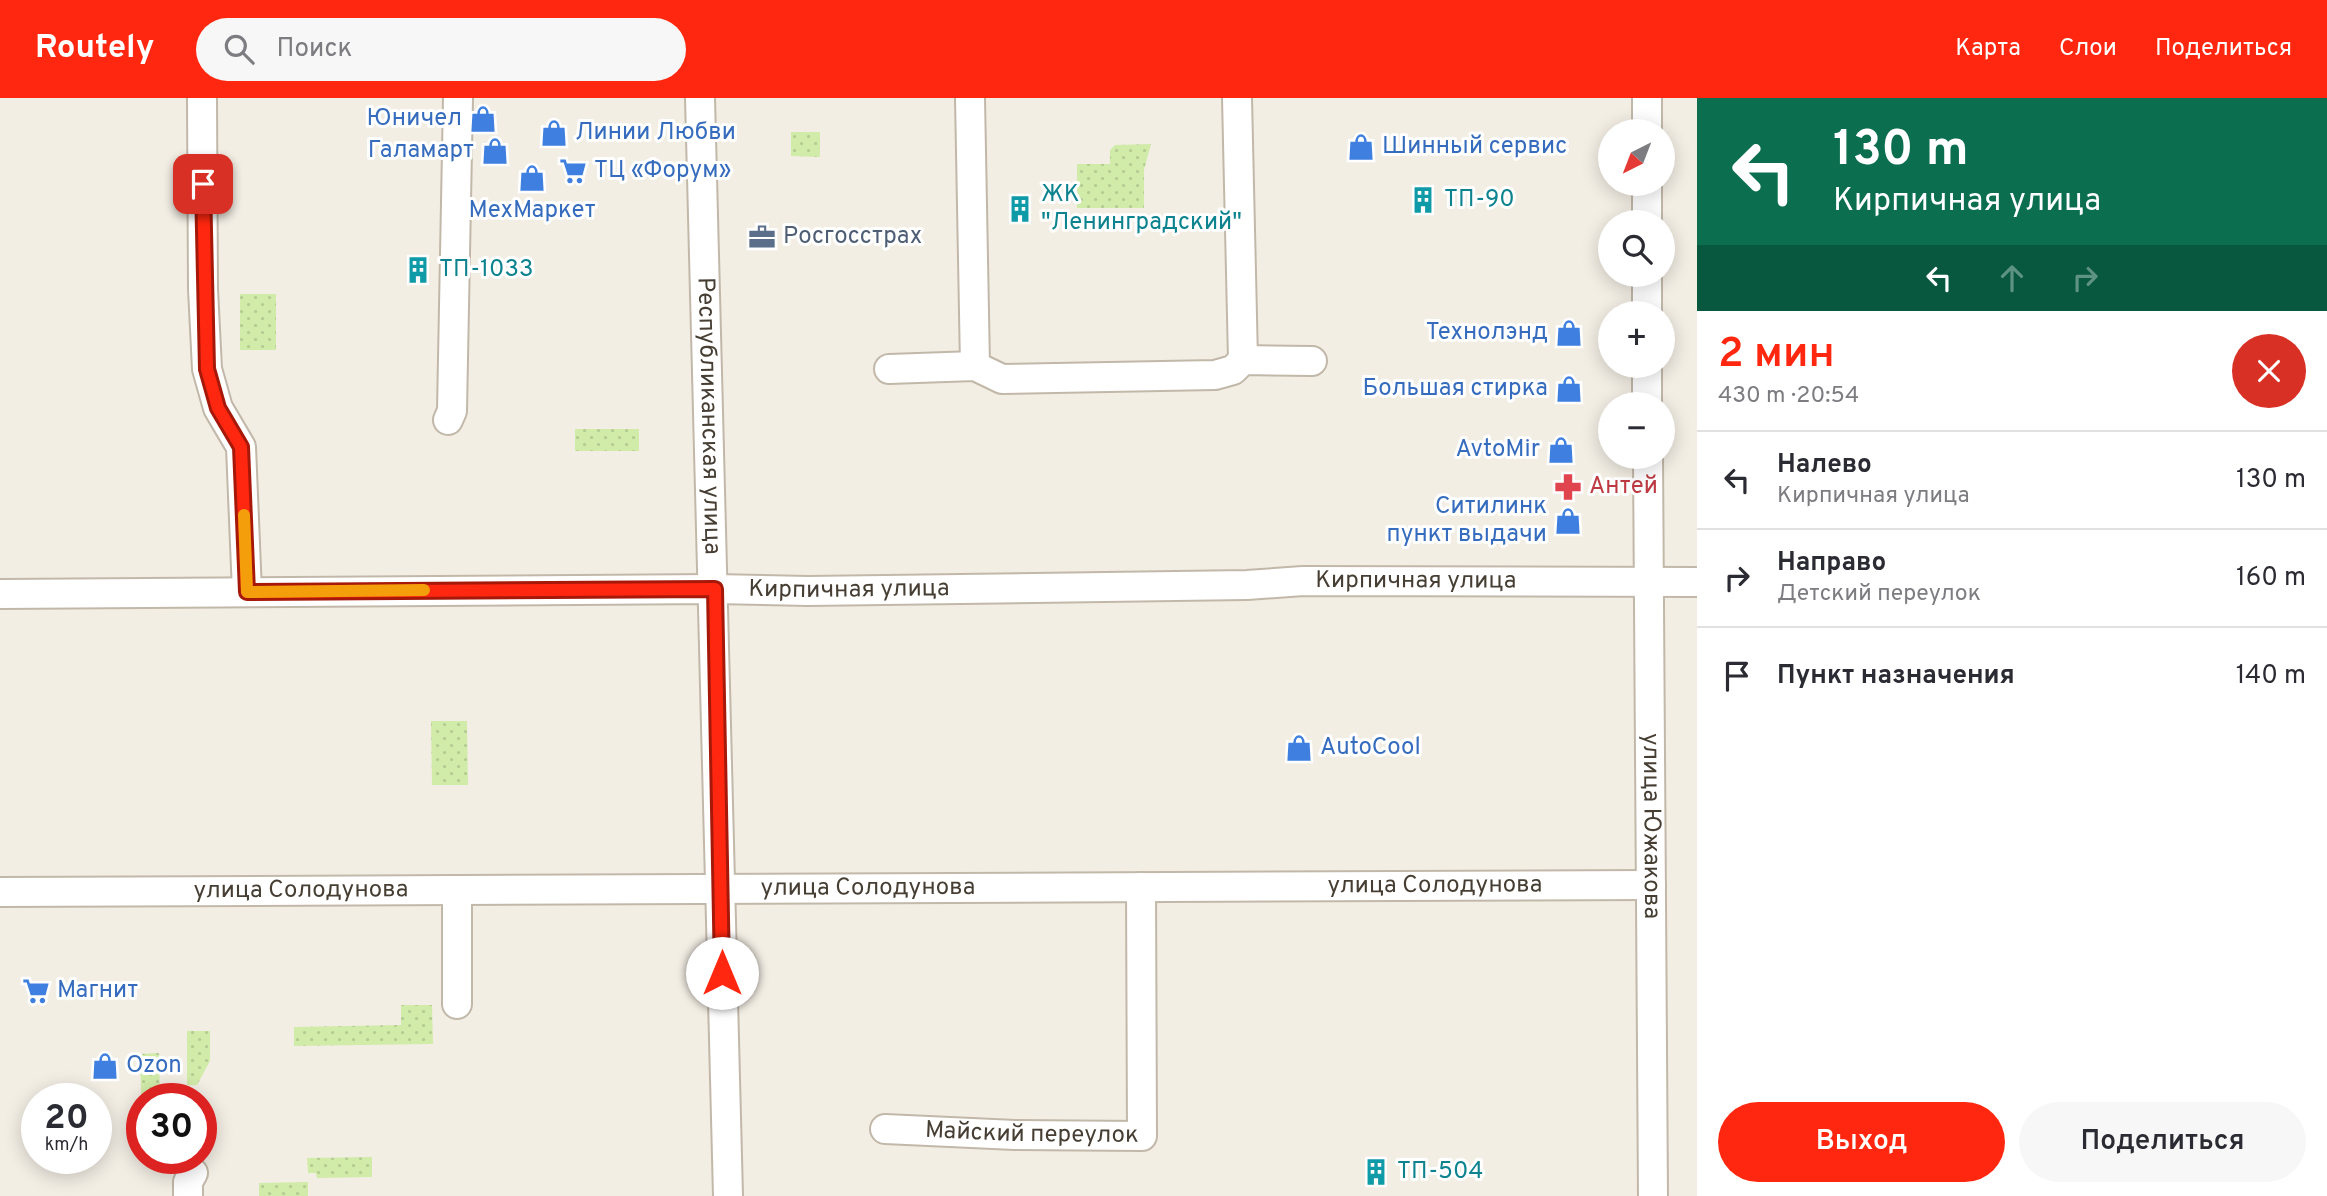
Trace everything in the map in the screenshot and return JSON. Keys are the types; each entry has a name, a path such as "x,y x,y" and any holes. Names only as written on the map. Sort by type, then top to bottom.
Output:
{"street":[{"path":"202,98 203,289 207,369 218,408 241,447 247,592"},
{"path":"448,420 452,411 455,337 458,98"},
{"name":"Республиканская улица","path":"700,98 715,589 728,1196"},
{"path":"970,98 975,366"},
{"path":"1237,98 1243,360"},
{"path":"1647,98 1647,119"},
{"path":"889,369 975,366 1002,379 1215,375 1233,370 1243,360 1312,361"},
{"name":"улица Южакова","path":"1648,469 1653,1196"},
{"name":"Кирпичная улица","path":"0,594 715,589 808,592 1247,585 1303,581 1697,582"},
{"name":"улица Солодунова","path":"0,892 1651,885"},
{"name":"Майский переулок","path":"884,1129 1015,1135 1142,1136 1141,887"},
{"path":"457,890 457,1004"}],"green space":[{"path":"791,132 820,132 820,157 791,156"},
{"path":"1151,144 1144,170 1144,208 1077,208 1077,164 1110,164 1110,150 1115,145"},
{"path":"240,294 276,294 276,350 240,350"},
{"path":"575,429 639,429 639,451 575,451"},
{"path":"431,721 467,721 468,785 432,785"},
{"path":"401,1005 432,1005 433,1044 294,1046 294,1027 401,1025"},
{"path":"187,1031 210,1031 210,1061 198,1083 187,1083"},
{"path":"159,1053 160,1083 141,1083 140,1054"},
{"path":"372,1157 372,1177 317,1178 316,1173 308,1173 307,1158"},
{"path":"308,1182 308,1196 259,1196 259,1183"}],"slow traffic":[{"path":"244,515 247,592 424,590"}],"place":[{"name":"Юничел","path":"483,119"},
{"name":"Линии Любви","path":"554,133"},
{"name":"Шинный сервис","path":"1361,147"},
{"name":"Галамарт","path":"495,151"},
{"name":"ТЦ «Форум»","path":"573,171"},
{"name":"МехМаркет","path":"532,178"},
{"name":"ТП-90","path":"1423,200"},
{"name":"ЖК \"Ленинградский\"","path":"1020,209"},
{"name":"Росгосстрах","path":"762,237"},
{"name":"ТП-1033","path":"418,270"},
{"name":"Технолэнд","path":"1569,333"},
{"name":"Большая стирка","path":"1569,389"},
{"name":"AvtoMir","path":"1561,450"},
{"name":"Антей","path":"1568,487"},
{"name":"Ситилинк пункт выдачи","path":"1568,521"},
{"name":"AutoCool","path":"1299,748"},
{"name":"Магнит","path":"36,991"},
{"name":"Ozon","path":"105,1066"},
{"name":"ТП-504","path":"1376,1172"}],"route":[{"path":"203,184 203,289 207,369 218,408 241,447 247,592 715,589 722,973"}]}
